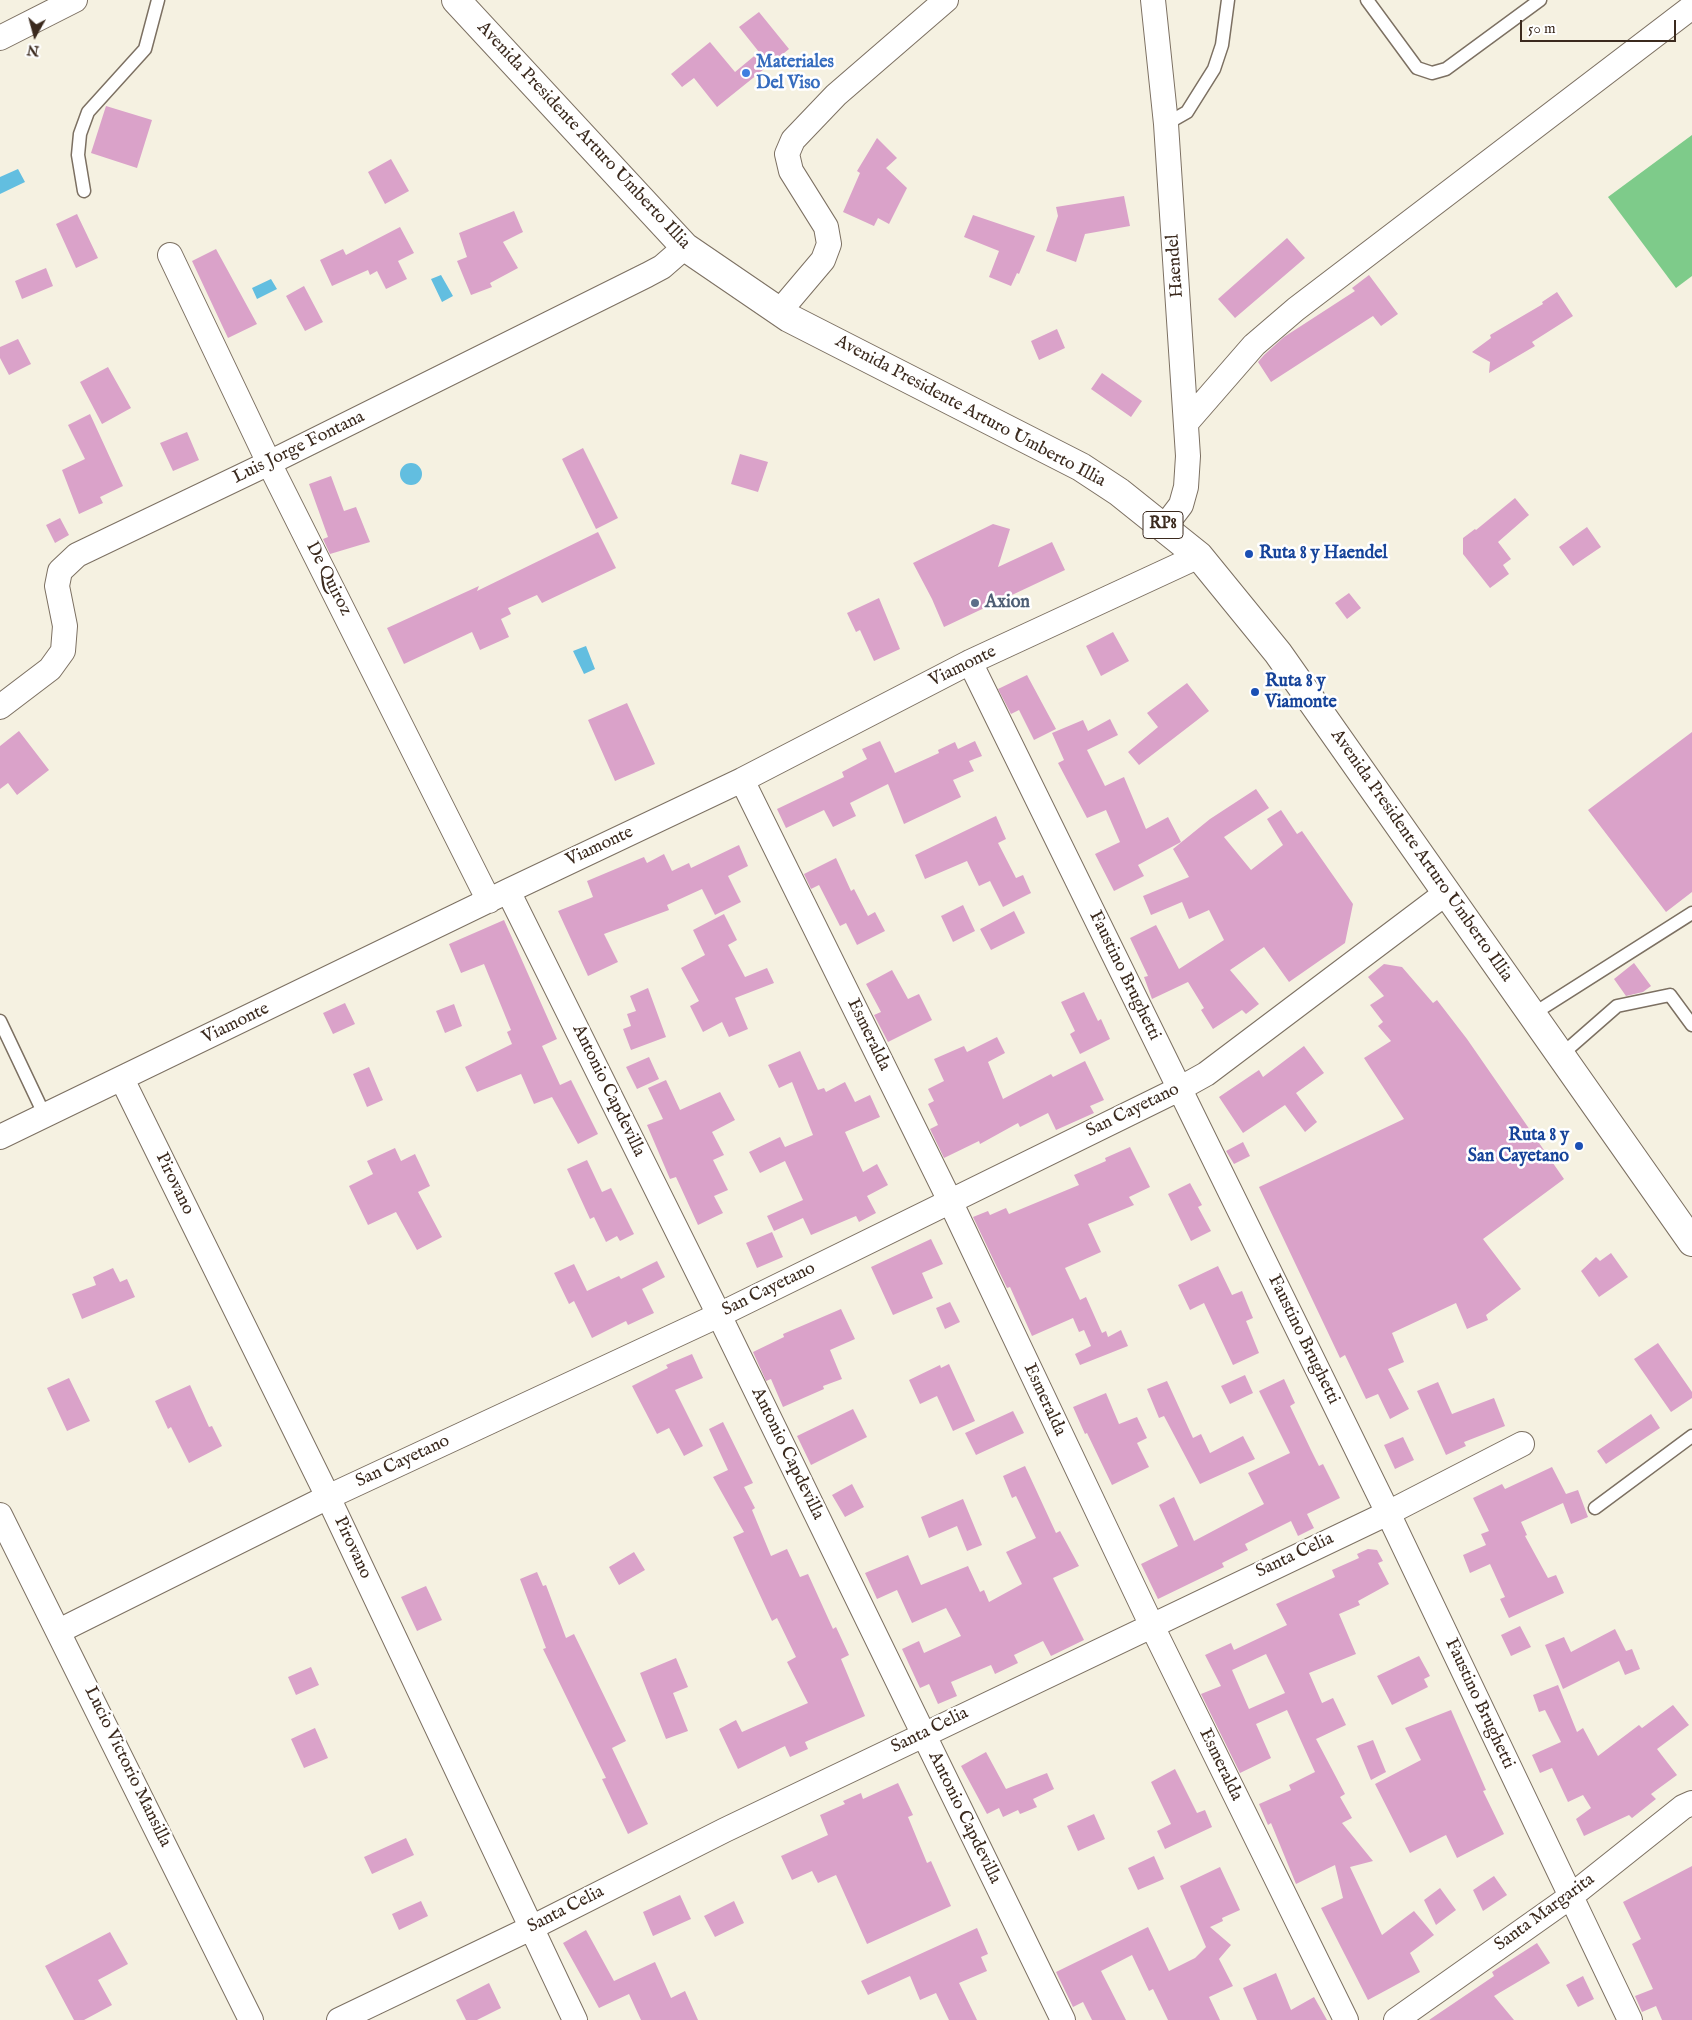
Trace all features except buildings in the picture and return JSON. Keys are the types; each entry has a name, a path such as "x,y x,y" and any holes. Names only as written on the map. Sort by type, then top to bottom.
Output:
{"main road":[{"name":"Avenida Presidente Arturo Umberto Illia","path":"456,0 685,247 779,312 1081,467 1165,526 1199,556 1278,653 1692,1242"}],"street":[{"path":"0,38 75,0"},
{"path":"779,312 823,260 829,244 826,227 791,171 787,154 792,140 836,95 946,0"},
{"name":"Haendel","path":"1153,0 1166,124 1188,456 1186,487 1181,505 1165,526"},
{"path":"1187,422 1254,345 1296,309 1692,7"},
{"name":"Luis Jorge Fontana","path":"0,707 50,669 63,650 65,626 57,586 60,571 77,556 647,275 662,267 685,247"},
{"name":"De Quiroz","path":"170,255 269,463 498,896"},
{"name":"Viamonte","path":"0,1137 122,1080 498,896 742,780 970,662 1199,556"},
{"name":"Faustino Brughetti","path":"970,662 1388,1513 1630,2020"},
{"name":"Esmeralda","path":"742,780 950,1202 1151,1624 1346,2020"},
{"name":"San Cayetano","path":"59,1631 328,1497 719,1315 1179,1089 1206,1074 1446,893"},
{"name":"Antonio Capdevilla","path":"498,896 719,1315 1063,2020"},
{"name":"Pirovano","path":"122,1080 328,1497 575,2020"},
{"name":"Santa Celia","path":"339,2020 531,1928 725,1830 1151,1624 1388,1513 1522,1444"},
{"name":"Lucio Victorio Mansilla","path":"0,1515 252,2020"},
{"name":"Santa Margarita","path":"1396,2020 1570,1897 1683,1807 1692,1803"}],"lane":[{"path":"84,191 78,155 80,134 88,112 146,49 158,0"},
{"path":"1166,124 1187,112 1214,69 1222,45 1228,0"},
{"path":"1367,0 1417,68 1432,73 1446,69 1540,0"},
{"path":"1533,1014 1692,912"},
{"path":"1561,1055 1617,1006 1670,995 1692,1025"},
{"path":"0,1020 45,1116"},
{"path":"1595,1508 1692,1436"}],"green space":[{"path":"1692,135 1692,276 1676,288 1608,197"}],"water":[{"path":"18,169 25,182 0,194 0,177"},
{"path":"441,275 453,296 442,302 431,279"},
{"path":"271,279 277,289 257,299 252,288"},
{"path":"411,463 419,466 422,474 419,482 411,485 403,482 400,474 403,466"},
{"path":"586,646 595,669 584,674 573,651"}],"place":[{"name":"Materiales Del Viso","path":"746,73"},
{"name":"Ruta 8 y Haendel","path":"1249,554"},
{"name":"Axion","path":"975,603"},
{"name":"Ruta 8 y Viamonte","path":"1255,692"},
{"name":"Ruta 8 y San Cayetano","path":"1579,1146"}]}
